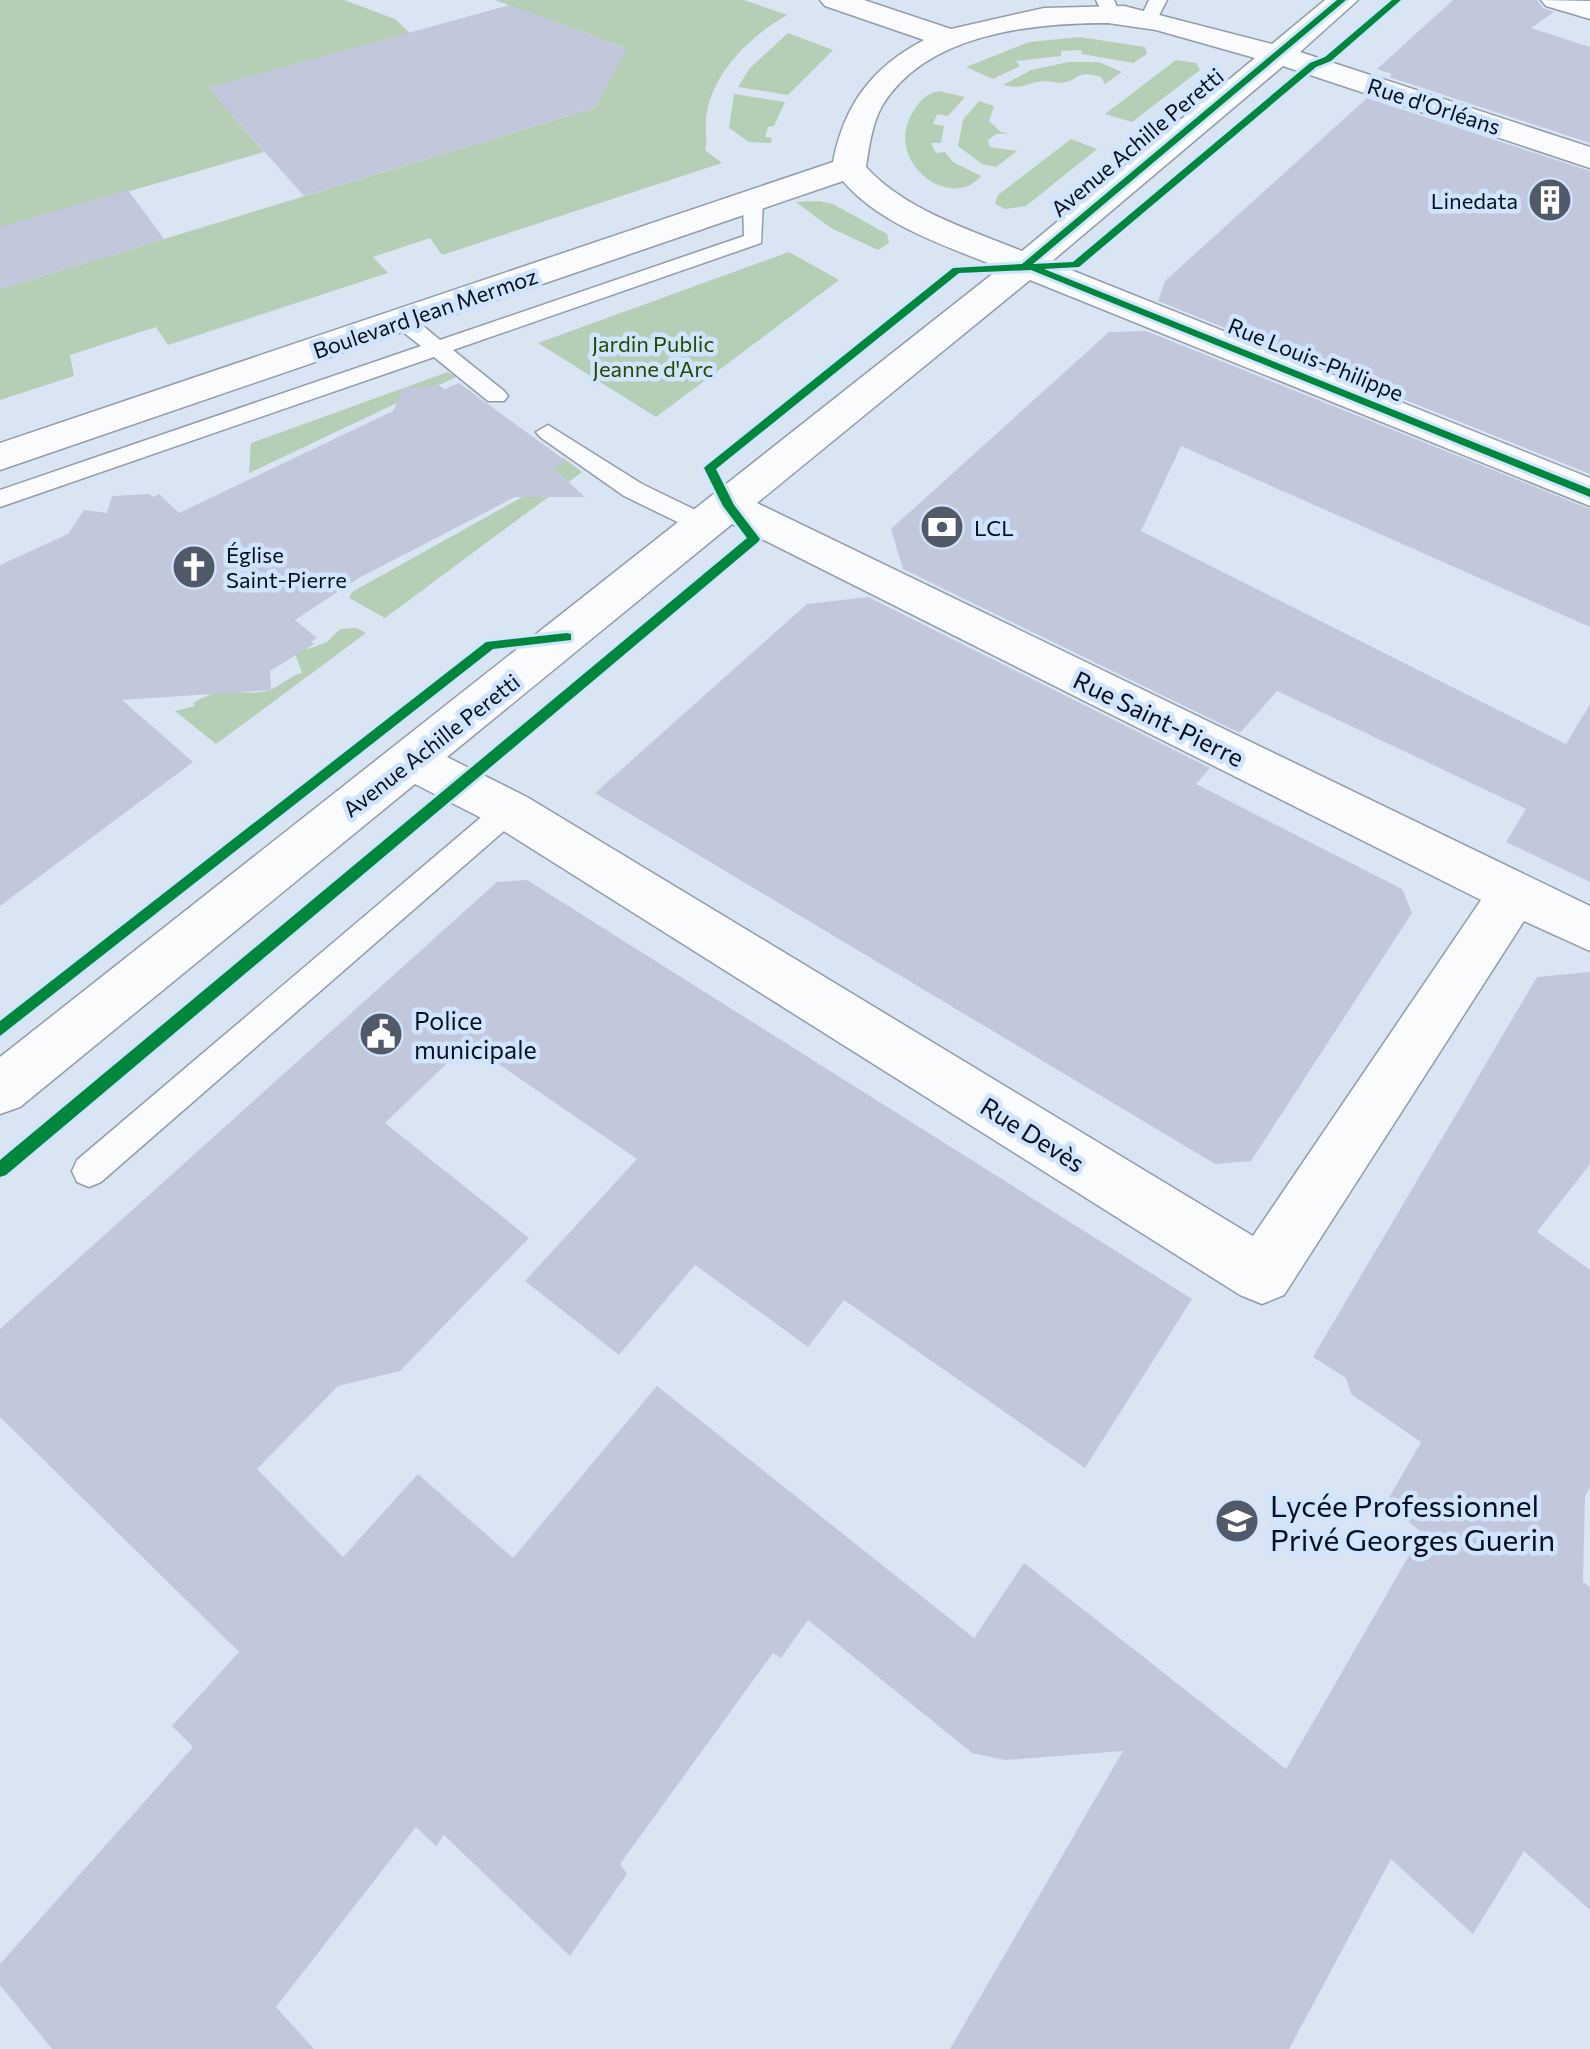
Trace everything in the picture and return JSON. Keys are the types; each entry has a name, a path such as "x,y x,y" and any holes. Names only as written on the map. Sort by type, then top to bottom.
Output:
{"street":[{"path":"835,0 948,38"},
{"name":"Avenue Achille Peretti","path":"0,1090 717,516 1343,0"},
{"path":"1556,0 1590,10"},
{"name":"Rue d'Orléans","path":"948,38 1018,21 1108,7 1153,10 1590,158"},
{"path":"850,168 854,134 868,101 900,68 948,38"},
{"name":"Boulevard Jean Mermoz","path":"0,456 850,168"},
{"name":"Rue Louis-Philippe","path":"850,168 870,193 903,214 1590,493"},
{"name":"Rue Saint-Pierre","path":"717,516 1590,930"},
{"name":"Rue Devès","path":"412,759 458,787 509,810 1262,1275 1514,893"}],"lane":[{"path":"0,500 754,239 752,201"},
{"path":"402,320 496,396"},
{"path":"548,432 633,490 717,516"},
{"path":"89,1172 509,810"}],"green space":[{"path":"0,0 344,0 395,19 410,33 209,88 264,152 0,229"},
{"path":"495,0 744,0 787,15 747,44 716,86 706,119 705,150 722,163 442,255 430,238 373,257 388,273 168,345 156,327 70,355 74,376 0,400 0,289 594,108 625,48"},
{"path":"788,33 833,50 788,95 738,87 750,68"},
{"path":"1080,37 1145,47 1147,54 1133,63 1082,54 1081,50 1061,51 1061,56 1016,61 1020,66 993,79 966,67 1029,42"},
{"path":"1176,60 1196,63 1200,70 1132,122 1105,114"},
{"path":"1069,62 1099,62 1122,72 1105,84 1101,77 1086,74 1061,83 1003,85 1031,70"},
{"path":"931,93 965,97 948,116 937,114 933,124 944,126 941,143 931,143 936,153 945,152 953,162 981,176 968,186 937,185 913,163 906,147 906,129 914,110"},
{"path":"734,94 785,102 774,126 768,127 765,137 772,138 771,143 749,142 729,128"},
{"path":"979,101 994,106 989,121 1001,132 1010,133 996,134 988,140 990,147 1017,151 996,167 982,164 958,146 963,120"},
{"path":"1071,139 1097,149 1026,206 1005,209 995,204 998,195"},
{"path":"796,202 833,204 887,234 889,243 878,250 831,228"},
{"name":"Jardin Public Jeanne d'Arc","path":"789,252 839,280 656,417 538,343"},
{"path":"448,372 456,377 435,387 407,389 399,402 249,473 251,443"},
{"path":"563,458 582,472 385,618 349,598 352,592 524,496 541,496 553,468 560,464 557,461"},
{"path":"356,628 366,633 216,744 175,711 195,706 193,703 216,693 274,688 302,673 295,653 304,646 308,649 327,642 340,629"}],"building":[{"path":"1453,0 1537,0 1543,8 1554,12 1531,28 1590,47 1590,143 1389,77 1392,74 1377,69"},
{"path":"510,5 627,49 594,108 304,196 208,88"},
{"path":"1367,98 1590,171 1590,474 1158,301 1165,281"},
{"path":"128,190 164,239 0,289 0,227"},
{"path":"1146,331 1590,509 1590,627 1181,446 1141,531 1566,744 1590,704 1590,882 1506,842 1526,809 1277,691 1240,733 903,569 891,529 1109,332"},
{"name":"Église Saint-Pierre","path":"459,383 566,461 553,468 585,497 515,497 357,579 295,620 317,638 311,642 314,644 270,671 271,690 122,700 193,762 0,906 0,565 68,534 84,510 107,513 112,496 159,494 179,513 393,411 403,389 438,385 445,389"},
{"path":"868,597 1210,768 1196,784 1402,889 1412,913 1251,1161 1215,1164 595,793 807,604"},
{"path":"527,880 1192,1299 1085,1468 844,1300 808,1347 695,1265 619,1355 525,1281 637,1159 468,1043 385,1123 529,1238 400,1371 338,1386 257,1469 343,1557 418,1474 513,1558 657,1386 974,1638 1024,1563 1286,1769 1422,1533 1386,1503 1421,1442 1351,1394 1346,1378 1313,1357 1537,977 1590,972 1590,1164 1537,1232 1590,1270 1590,1487 1585,1496 1583,1582 1590,1587 1590,1910 1524,1851 1473,1934 1391,1859 1289,2049 950,2049 1123,1751 1005,1760 972,1753 808,1620 781,1658 773,1653 620,1864 627,1874 570,1956 444,1835 436,1846 416,1827 276,2007 314,2049 52,2049 0,1985 0,1964 193,1747 172,1726 239,1652 0,1417 0,1329 497,882"}],"cycle path":[{"path":"1026,265 1342,0"},
{"path":"0,1170 754,539 729,506 710,468 956,270 1076,265 1313,65 1328,59 1397,0"},
{"path":"1035,269 1590,493"},
{"path":"0,1030 490,645 567,637"}],"place":[{"name":"Linedata","path":"1550,200"},
{"name":"LCL","path":"942,527"},
{"name":"Église Saint-Pierre","path":"194,567"},
{"name":"Police municipale","path":"381,1034"},
{"name":"Lycée Professionnel Privé Georges Guerin","path":"1237,1521"}]}
